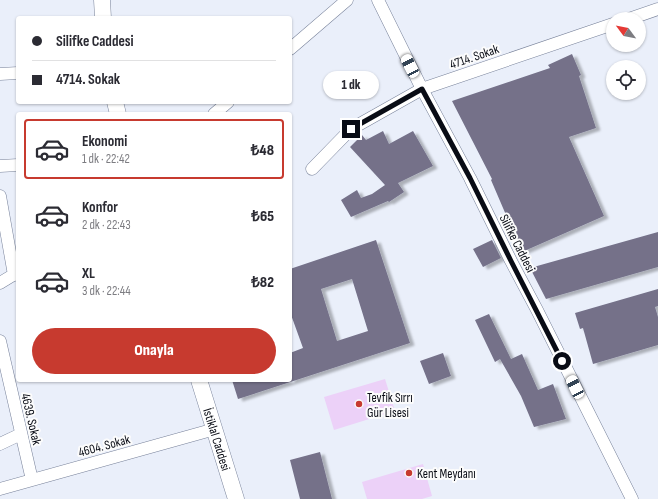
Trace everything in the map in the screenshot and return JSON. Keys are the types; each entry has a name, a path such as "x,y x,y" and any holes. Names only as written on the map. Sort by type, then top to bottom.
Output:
{"main road":[{"path":"102,0 103,16"},
{"name":"İstiklal Caddesi","path":"200,382 236,499"}],"street":[{"path":"292,47 347,0"},
{"name":"Silifke Caddesi","path":"378,0 422,89 470,178 632,499"},
{"path":"646,13 658,9"},
{"name":"4714. Sokak","path":"312,169 351,129 422,89 606,26"},
{"path":"0,74 16,73"},
{"path":"216,112 226,104"},
{"path":"0,166 16,165"},
{"path":"0,196 16,273 0,283"},
{"name":"4639. Sokak","path":"0,341 32,480"},
{"name":"4604. Sokak","path":"0,489 214,429"},
{"path":"0,444 21,434"}],"shaded area":[{"name":"Tevfik Sırrı Gür Lisesi","path":"385,379 395,411 334,430 324,397"},
{"name":"Kent Meydanı","path":"423,464 432,496 422,499 367,499 362,482"}],"building":[{"path":"572,54 581,75 579,76 596,128 569,137 604,216 522,252 491,180 492,179 452,101 550,68 548,65"},
{"path":"383,131 389,144 413,131 433,166 398,183 404,192 389,202 388,201 351,217 341,200 357,190 361,198 372,194 385,185 350,147 362,135 366,140"},
{"path":"658,232 658,267 546,299 530,268"},
{"name":"Tevfik Sırrı Gür Lisesi","path":"376,240 410,343 292,381 292,352 303,348 292,318 292,268","holes":["352,279 368,331 337,341 321,289"]},
{"path":"492,240 501,258 483,267 473,249"},
{"path":"658,289 658,306 655,307 658,317 658,345 593,364 583,328 580,329 575,313"},
{"path":"489,314 511,359 522,354 538,390 553,384 566,419 534,427 521,396 500,359 495,362 475,320"},
{"path":"443,353 451,376 429,384 420,361"},
{"name":"Tevfik Sırrı Gür Lisesi","path":"233,382 290,382 238,399"},
{"path":"320,452 332,499 300,499 290,460"}],"place":[{"name":"Tevfik Sırrı Gür Lisesi","path":"359,404"},
{"name":"Kent Meydanı","path":"409,473"}],"route":[{"path":"351,129 422,89 470,178 562,361"}]}
